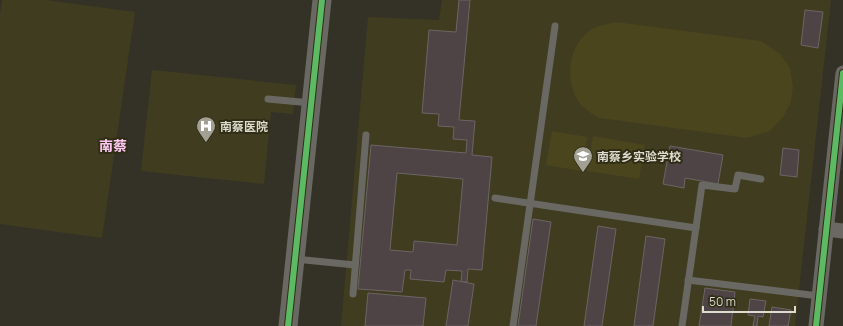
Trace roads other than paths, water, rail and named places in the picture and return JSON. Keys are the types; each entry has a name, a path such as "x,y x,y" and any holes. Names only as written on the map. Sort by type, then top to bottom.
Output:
{"street":[{"path":"288,326 322,0"},
{"path":"816,326 843,74"},
{"path":"826,229 843,231"}],"lane":[{"path":"513,326 555,26"},
{"path":"268,99 311,103"},
{"path":"352,294 366,135"},
{"path":"682,326 702,185 736,189 738,175 761,179"},
{"path":"495,198 696,228"},
{"path":"295,259 355,265"},
{"path":"688,280 819,296"}],"place":[{"name":"南蔡医院","path":"206,143"},
{"name":"南蔡乡实验学校","path":"583,173"}],"district":[{"name":"南蔡","path":"113,145"}]}
